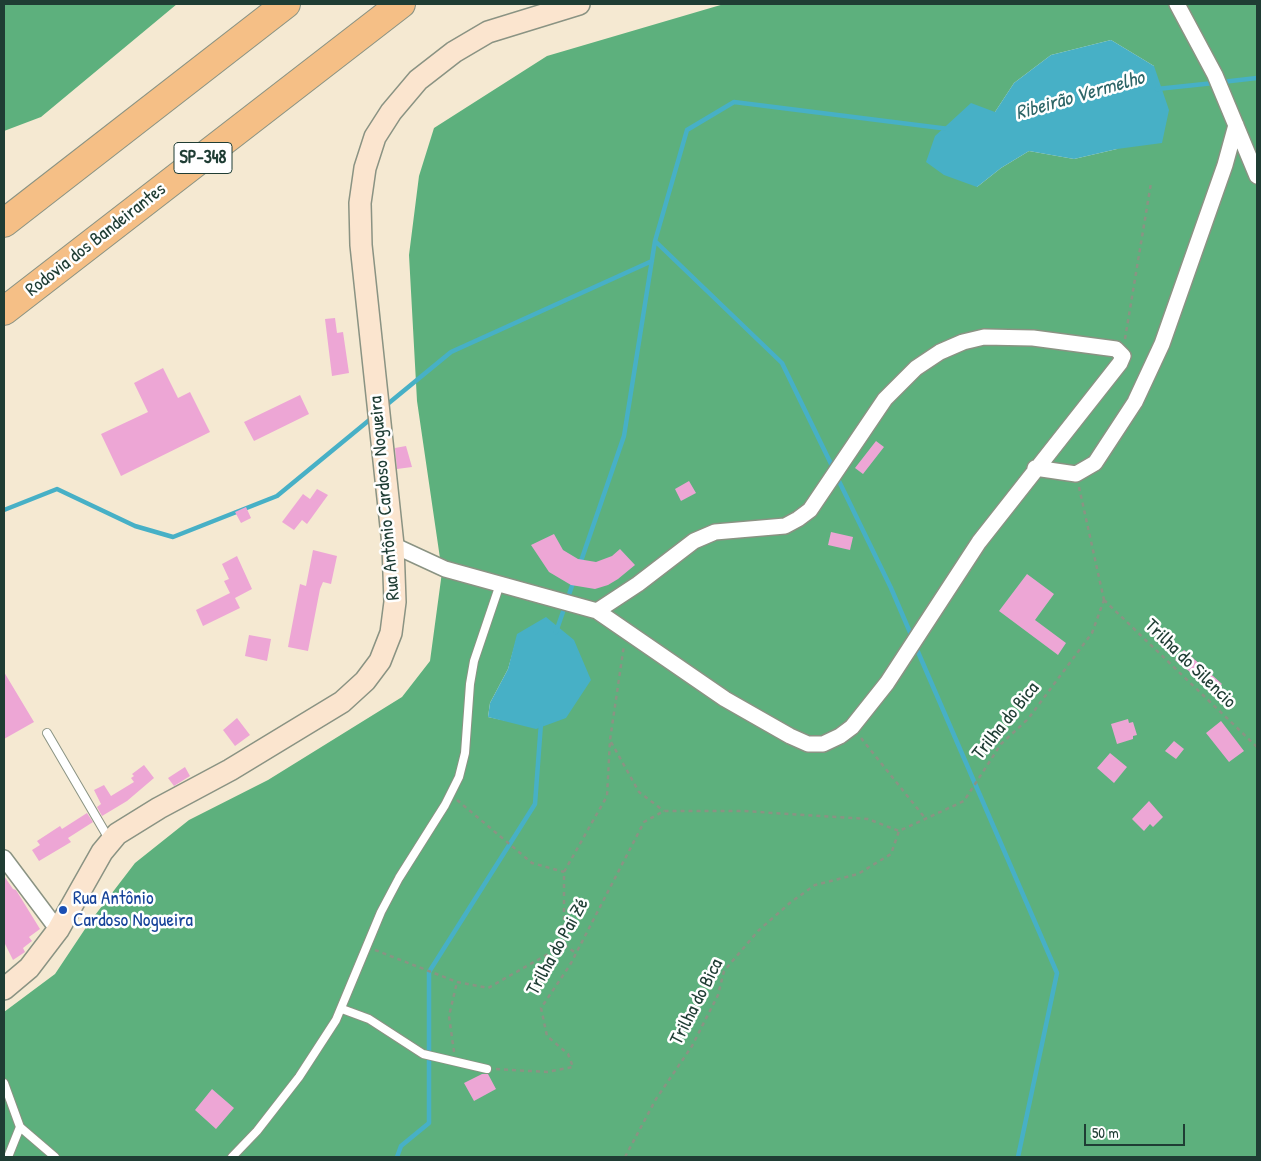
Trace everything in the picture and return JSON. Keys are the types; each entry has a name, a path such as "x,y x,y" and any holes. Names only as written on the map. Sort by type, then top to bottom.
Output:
{"highway":[{"path":"4,223 286,4"},
{"name":"Rodovia dos Bandeirantes","path":"4,311 401,4"}],"main road":[{"name":"Rua Antônio Cardoso Nogueira","path":"4,989 29,968 58,930 110,840 127,827 230,770 342,702 366,681 380,661 391,633 395,602 393,546 361,245 360,203 365,168 375,137 391,112 418,80 454,52 488,32 518,21 580,4"}],"street":[{"path":"1177,4 1215,75 1257,176"},
{"path":"1035,468 1076,474 1095,463 1135,402 1162,344 1226,165 1236,125"},
{"path":"393,546 445,569 597,611 725,699 808,744 823,744 840,736 852,727 886,682 979,542 1035,468 1120,363 1123,356 1116,349 1023,337 984,337 963,342 940,352 916,368 885,399 810,510 785,526 715,532 700,538 597,611"},
{"path":"4,858 58,930"}],"lane":[{"path":"232,1157 258,1130 299,1077 342,1009 381,912 458,777 465,753 470,684 474,662 500,584"},
{"path":"47,733 110,840"},
{"path":"342,1009 369,1019 423,1054 487,1069"},
{"path":"4,1083 20,1127 55,1157"},
{"path":"8,1157 20,1127"}],"path":[{"path":"1123,356 1151,183"},
{"path":"1076,474 1104,600"},
{"name":"Trilha do Silencio","path":"1104,600 1257,747"},
{"name":"Trilha do Bica","path":"625,1157 656,1099 692,1046 718,995 724,971 746,944 791,902 815,885 858,874 891,854 899,831 964,801 1001,744 1028,719 1092,633 1104,600"},
{"path":"564,945 564,872 607,796 610,740 626,631"},
{"path":"852,727 925,818"},
{"path":"610,740 639,792 664,811 743,811 868,819 899,831"},
{"path":"450,794 532,863 564,872"},
{"name":"Trilha do Pai Zé","path":"487,1069 547,1072 573,1067 568,1054 547,1036 541,1008 576,953 644,822 664,811"},
{"path":"564,945 576,953"},
{"path":"367,947 457,982 488,988 564,945"},
{"path":"455,1061 449,1016 457,982"}],"green space":[{"path":"4,4 177,4 41,117 4,131"},
{"path":"724,4 1257,4 1257,1157 4,1157 4,1012 55,974 89,923 135,863 189,820 268,780 402,697 430,661 442,572 417,401 409,255 419,176 434,128 547,56","holes":["1111,40 1154,66 1117,149 1074,159 1029,151 1001,168 977,187 995,112 1014,83 1051,55","518,634 507,721 488,717 490,703 508,669"]}],"water":[{"path":"1111,40 1154,66 1169,110 1162,143 1117,149 1074,159 1029,151 1001,168 977,187 944,175 926,162 935,136 971,103 995,112 1014,83 1051,55"},
{"path":"546,617 574,640 591,680 566,718 536,729 488,717 490,703 508,669 517,634"}],"building":[{"path":"335,318 337,333 343,332 349,373 332,376 325,319"},
{"path":"163,368 178,398 190,392 210,432 121,476 101,434 148,412 134,383"},
{"path":"300,395 309,414 254,441 244,422"},
{"path":"876,441 884,447 863,474 855,468"},
{"path":"406,446 412,467 397,469 395,448"},
{"path":"689,481 696,493 681,501 675,489"},
{"path":"317,489 328,495 307,524 302,520 294,530 282,522 303,494 310,499"},
{"path":"246,507 251,518 241,523 235,512"},
{"path":"831,532 853,537 850,550 828,545"},
{"path":"554,534 563,550 578,559 596,562 612,556 620,549 635,565 608,585 595,589 571,585 549,572 531,545"},
{"path":"313,550 337,556 331,584 323,582 320,589 308,651 288,647 300,584 306,586"},
{"path":"237,556 252,589 235,598 240,608 203,626 196,610 230,593 224,581 229,579 222,564"},
{"path":"1027,574 1054,594 1035,620 1066,643 1058,655 999,611"},
{"path":"249,635 271,639 267,661 245,656"},
{"path":"1184,650 1222,684 1213,693 1191,671 1175,660"},
{"path":"4,672 34,722 4,739"},
{"path":"237,718 250,735 235,746 223,730"},
{"path":"1128,719 1129,723 1133,722 1137,735 1133,736 1133,739 1117,744 1111,724"},
{"path":"1221,721 1244,751 1229,762 1206,733"},
{"path":"1174,741 1184,749 1176,759 1165,751"},
{"path":"1110,753 1127,767 1114,783 1097,768"},
{"path":"144,765 154,778 127,801 102,816 97,807 101,804 94,790 104,785 111,796 134,782 131,778 134,776 132,774"},
{"path":"185,767 190,776 174,786 168,778"},
{"path":"1149,801 1163,817 1153,827 1150,824 1144,831 1132,819"},
{"path":"87,813 93,822 68,838 71,842 39,861 32,850 40,845 37,841 60,826 62,829"},
{"path":"4,876 13,889 16,890 40,929 29,937 32,941 23,948 25,952 13,960 4,942"},
{"path":"482,1074 488,1074 496,1089 474,1101 464,1083"},
{"path":"212,1089 234,1108 216,1129 195,1110"}],"waterway":[{"name":"Ribeirão Vermelho","path":"1222,82 1257,78"},
{"name":"Ribeirão Vermelho","path":"1157,89 1214,83"},
{"path":"580,564 624,436 655,241 687,130 734,102 949,129"},
{"path":"655,241 782,363 834,470"},
{"path":"384,407 451,352 652,261"},
{"path":"4,510 57,489 135,526 173,537 277,496 373,417"},
{"path":"837,477 891,588 912,637"},
{"path":"556,632 574,580"},
{"path":"915,645 1057,973 1018,1157"},
{"path":"397,1157 401,1146 429,1123 429,972 535,804 541,723"}],"place":[{"name":"Rua Antônio Cardoso Nogueira","path":"63,910"}]}
